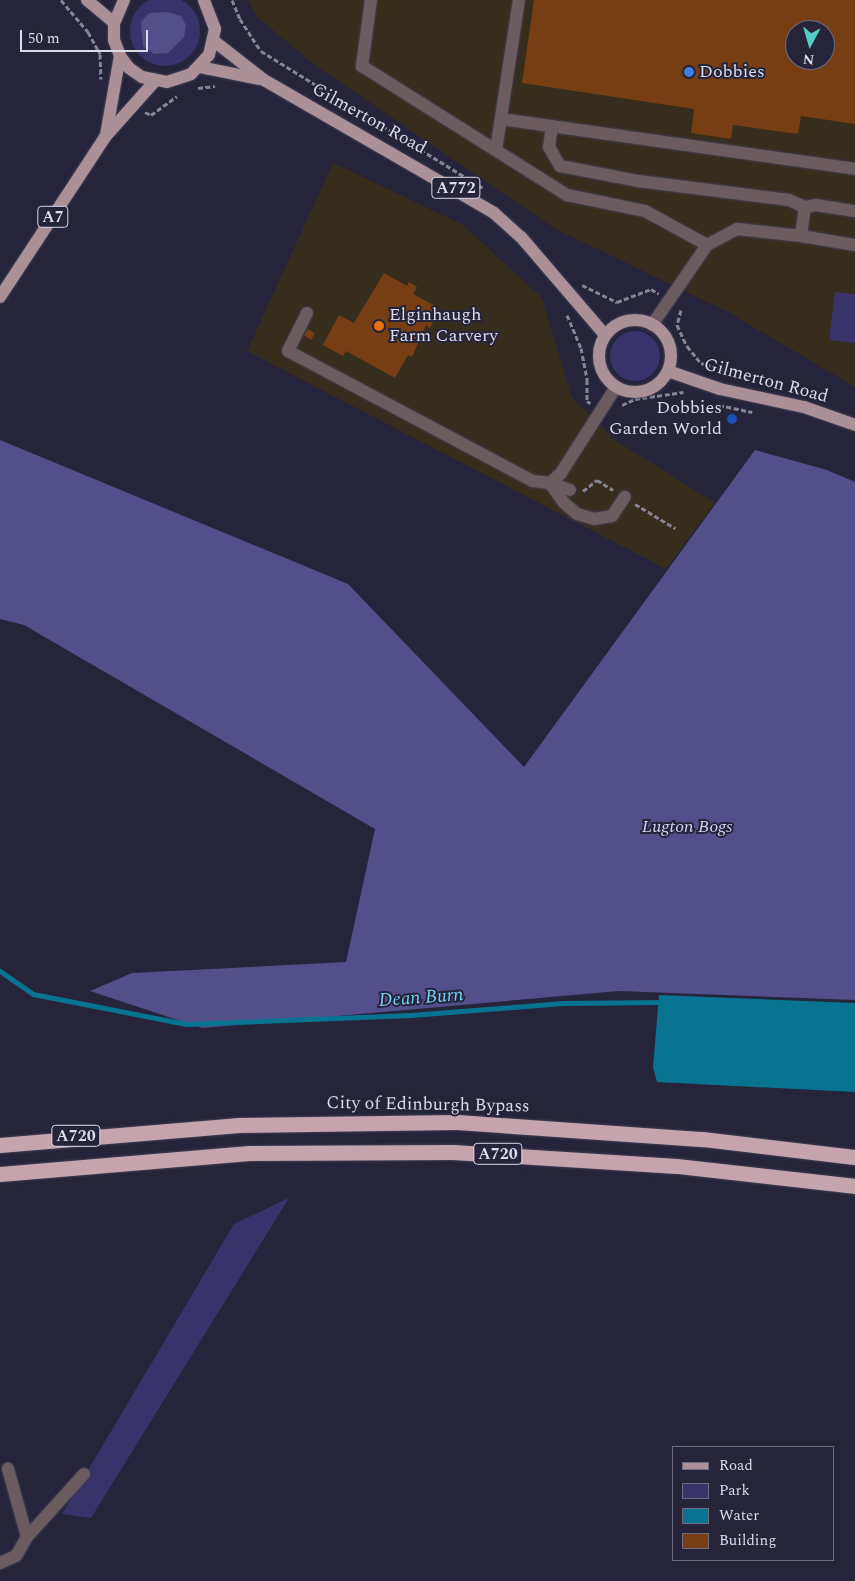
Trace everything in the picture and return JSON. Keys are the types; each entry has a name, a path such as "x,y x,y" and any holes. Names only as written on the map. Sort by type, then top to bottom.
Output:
{"highway":[{"name":"City of Edinburgh Bypass","path":"0,1145 239,1125 458,1122 703,1139 855,1157"},
{"name":"A720","path":"0,1174 250,1153 453,1152 677,1166 855,1186"}],"main road":[{"path":"87,0 114,23"},
{"path":"124,0 114,23 114,40 120,56 129,68 155,81 180,79 200,66 214,41 213,18 204,0"},
{"name":"Gilmerton Road","path":"214,41 264,80 494,213 521,236 605,335"},
{"name":"A7","path":"105,136 114,97 120,56"},
{"name":"Gilmerton Road","path":"200,66 264,80"},
{"name":"A7","path":"0,297 105,136 155,81"},
{"path":"642,321 652,325 668,345 668,371 661,381 639,392 616,387 601,369 600,346 605,335 622,322 642,321"},
{"name":"Gilmerton Road","path":"668,371 720,390 804,407 855,425"}],"street":[{"path":"371,0 362,66 567,195 645,212 706,245"},
{"path":"496,150 519,0"},
{"path":"502,119 855,169"},
{"path":"552,126 549,147 560,166 638,181 790,200 805,207 855,211"},
{"path":"801,236 805,207"},
{"path":"652,325 706,245 737,228 855,244"},
{"path":"307,312 288,351 534,481 550,483 570,490"},
{"path":"550,483 561,473 616,387"},
{"path":"550,483 564,503 577,514 594,519 612,516 625,497"},
{"path":"8,1469 27,1537"},
{"path":"0,1563 16,1556 27,1537 84,1474"}],"path":[{"path":"61,0 88,32 100,54 104,93 114,97"},
{"path":"192,89 220,86"},
{"path":"132,106 151,115 179,94"},
{"path":"561,306 581,348 587,380 587,401 609,414 614,408 636,399 687,392"},
{"path":"712,401 728,409 755,413"}],"shaded area":[{"path":"248,0 855,0 855,387 728,312 554,228 312,63 256,16"},
{"path":"333,163 463,225 542,298 572,398 615,440 715,503 666,569 247,351"}],"green space":[{"path":"152,-1 178,-1 184,2 190,6 199,24 199,38 194,50 190,56 172,65 158,65 146,60 140,56 131,38 131,24 136,12 140,6"},
{"path":"168,12 181,16 186,25 184,37 168,53 154,54 143,46 141,22 149,13"},
{"path":"835,292 855,294 855,343 829,340"},
{"path":"635,331 649,335 656,342 660,356 656,370 649,377 635,381 621,377 614,370 610,356 614,342 621,335"},
{"name":"Lugton Bogs","path":"0,440 348,584 524,767 755,450 827,470 855,482 855,1000 619,991 202,1028 90,991 132,973 346,962 375,829 24,625 0,619"},
{"path":"289,1198 91,1518 62,1514 234,1224"}],"water":[{"path":"659,995 855,1003 855,1092 657,1082 653,1067"}],"building":[{"name":"Dobbies","path":"534,0 855,0 855,124 801,116 798,134 733,125 731,139 691,133 694,109 522,83"},
{"name":"Elginhaugh Farm Carvery","path":"384,273 407,286 409,282 417,287 413,294 437,307 433,313 437,315 430,328 426,325 412,357 408,355 395,378 346,351 343,356 323,345 339,315 354,323"},
{"path":"308,329 315,333 311,340 304,335"}],"waterway":[{"name":"Dean Burn","path":"0,971 33,994 186,1024 411,1015 563,1003 665,1002"}],"place":[{"name":"Dobbies","path":"689,72"},
{"name":"Elginhaugh Farm Carvery","path":"379,326"},
{"name":"Dobbies Garden World","path":"732,419"}]}
